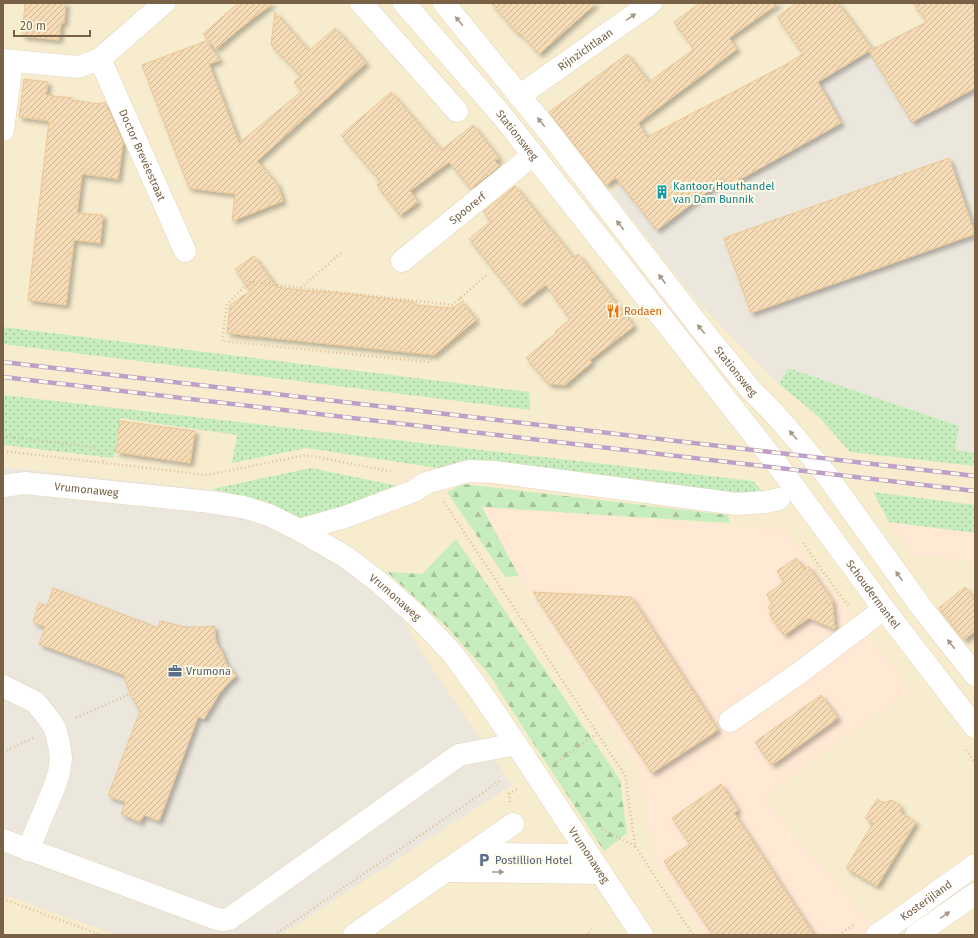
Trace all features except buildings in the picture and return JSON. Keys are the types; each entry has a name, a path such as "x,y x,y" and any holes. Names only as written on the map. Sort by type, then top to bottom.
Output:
{"street":[{"path":"3,130 8,60 78,67 100,59 164,3"},
{"path":"361,3 457,111"},
{"name":"Stationsweg","path":"404,3 500,113 774,460"},
{"name":"Stationsweg","path":"444,3 554,138 680,304 750,390 794,436 825,473 922,608 975,675"},
{"name":"Rijnzichtlaan","path":"519,96 651,3"},
{"name":"Doctor Brevéestraat","path":"100,59 185,251"},
{"name":"Spoorerf","path":"402,261 533,155"},
{"path":"626,272 644,255"},
{"name":"Schoudermantel","path":"774,460 884,609 975,727"},
{"path":"299,530 344,517 414,491 426,483 469,471 494,472 737,504 766,502 779,499"},
{"path":"3,480 25,482"},
{"name":"Vrumonaweg","path":"3,486 25,482 210,502 243,507 269,515 346,557 380,583 419,618 453,654 516,744 545,770 589,855 642,935"},
{"path":"730,721 802,671 884,609"},
{"path":"3,686 36,702 55,728 59,744 61,758 59,773 28,850"},
{"path":"3,840 217,919 229,920 459,755 516,744"},
{"path":"354,935 513,824"},
{"path":"469,854 589,855"},
{"name":"Kosterijland","path":"877,935 889,928 975,865"},
{"path":"444,871 601,873"},
{"name":"Kosterijland","path":"916,935 975,894"}],"path":[{"path":"301,288 342,252"},
{"path":"460,298 480,321 428,362 222,341 227,304 250,282 452,305 460,298 488,274"},
{"path":"3,436 93,447 100,452 104,463"},
{"path":"513,824 509,794 598,734"},
{"path":"274,935 500,781"},
{"path":"3,899 101,935"},
{"path":"585,935 592,930"}],"shaded area":[{"path":"3,3 975,3 975,935 3,935"},
{"path":"961,3 975,3 975,455 950,452 779,384 696,300 611,192 684,135 833,72"},
{"path":"3,467 250,494 370,562 423,655 512,785 281,935 117,935 3,894"},
{"path":"482,507 786,530 911,690 762,798 882,935 703,935 655,859 638,769 519,576"},
{"path":"889,522 975,533 975,562 912,554"}],"green space":[{"path":"3,327 529,392 530,410 3,344"},
{"path":"788,368 959,426 955,450 975,453 975,466 850,452 819,417 779,384"},
{"path":"3,395 753,481 767,496 460,461 444,469 307,448 232,463 237,435 120,418 116,452 113,458 3,445"},
{"path":"311,468 409,488 308,523 268,502 212,489"},
{"path":"463,484 728,515 730,523 482,507 519,576 505,577 447,492"},
{"path":"873,492 975,505 975,533 889,522"},
{"path":"456,539 620,780 627,833 604,851 489,674 446,626 387,572 422,574"}],"railway":[{"path":"3,362 975,476"},
{"path":"3,377 975,491"}],"place":[{"name":"Kantoor Houthandel van Dam Bunnik","path":"662,192"},
{"name":"Rodaen","path":"613,311"},
{"name":"Vrumona","path":"175,671"},
{"name":"Postillion Hotel","path":"484,860"}]}
